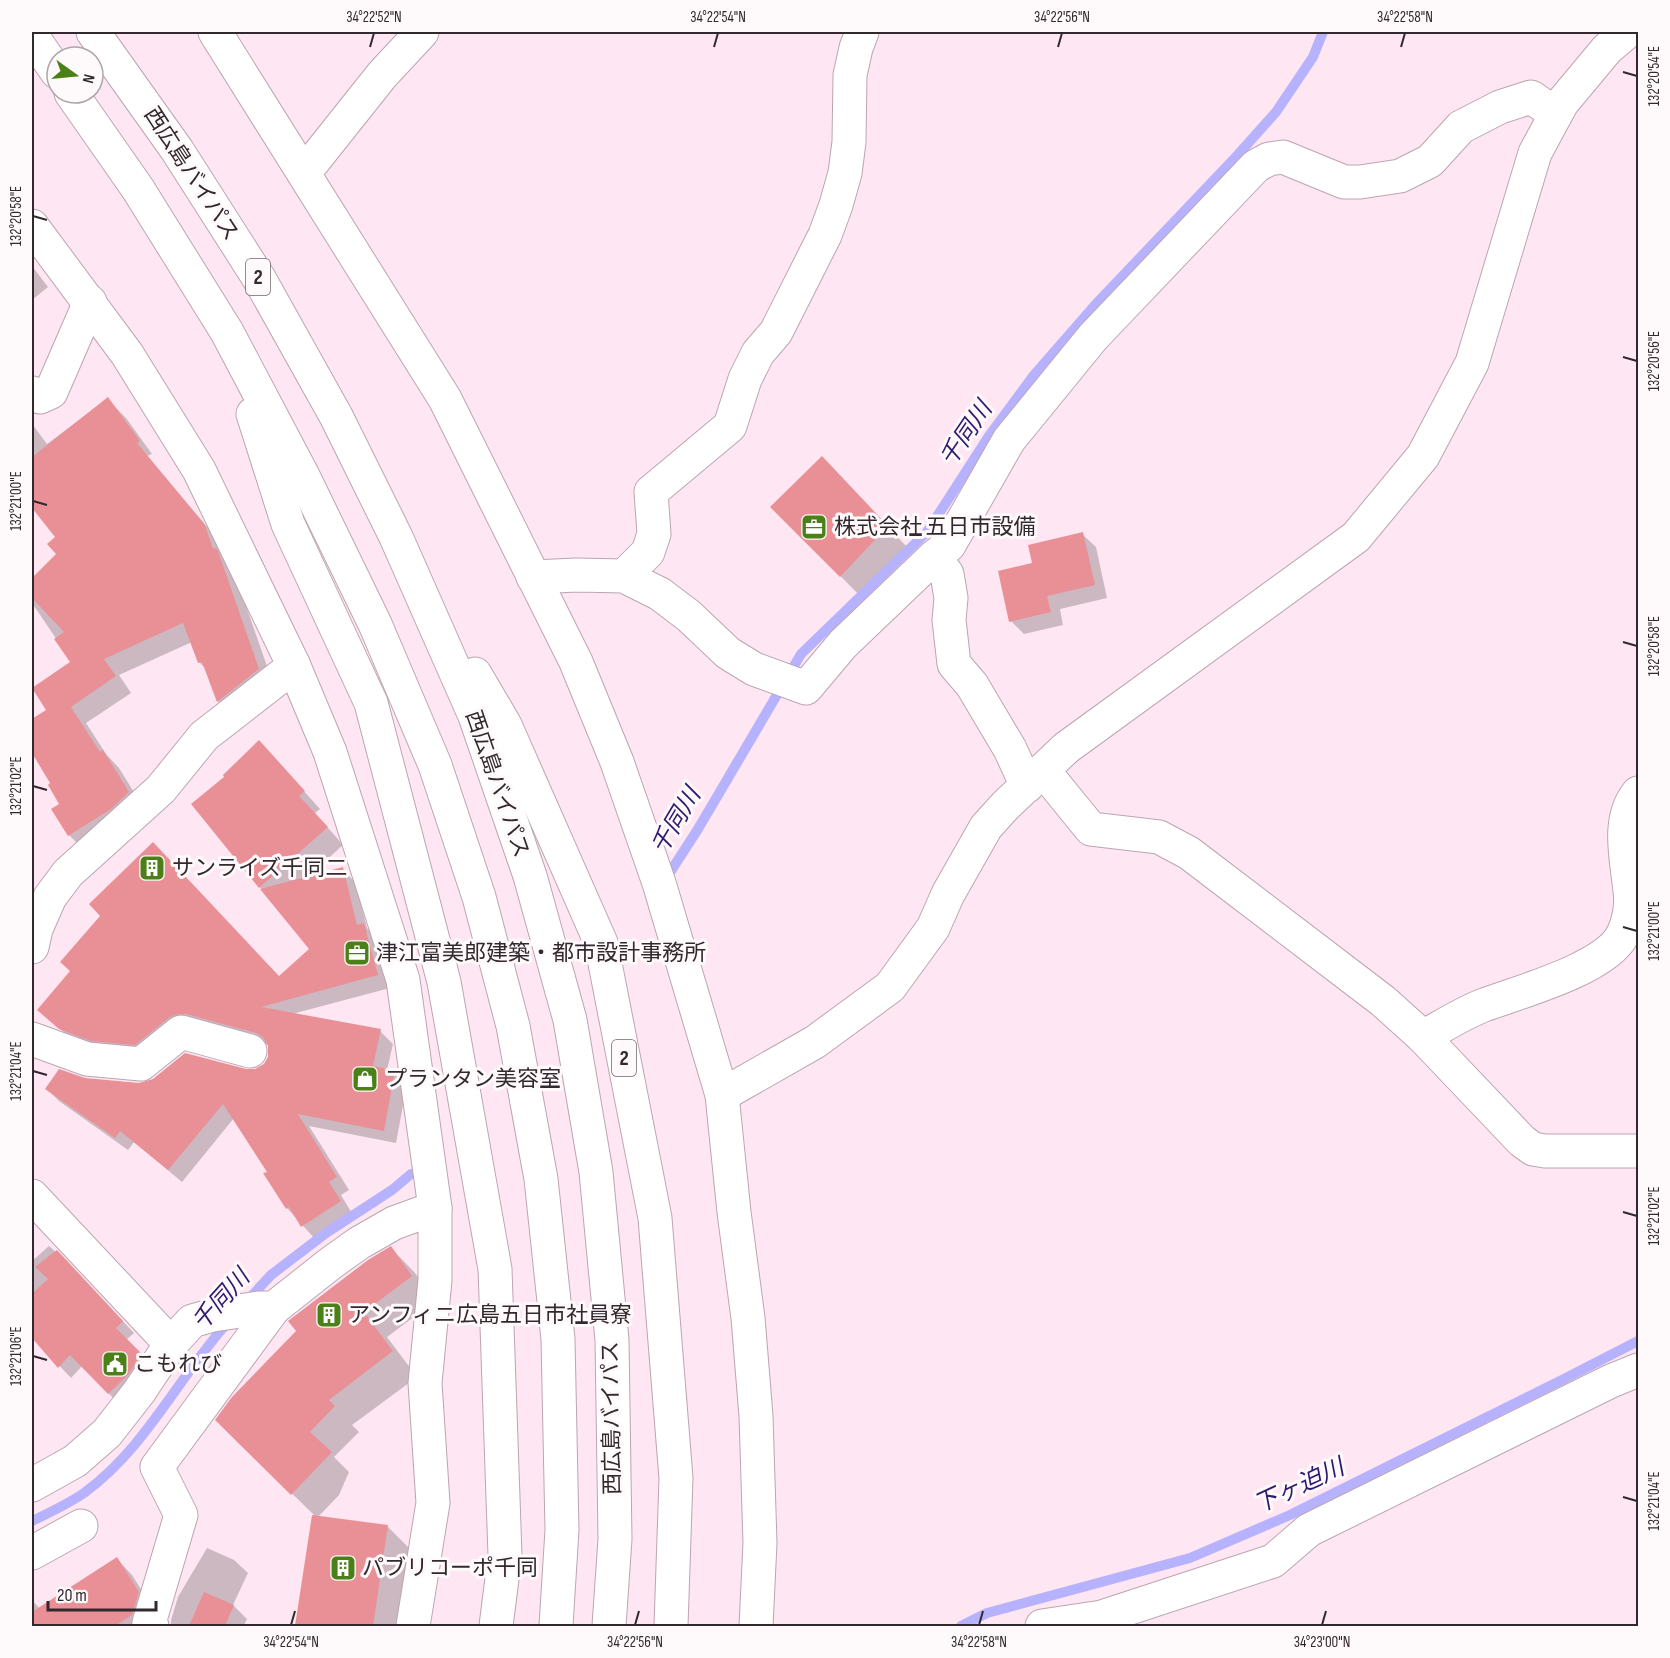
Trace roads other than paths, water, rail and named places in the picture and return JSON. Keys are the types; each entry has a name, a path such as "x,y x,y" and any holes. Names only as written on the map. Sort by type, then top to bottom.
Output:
{"main road":[{"name":"西広島バイパス","path":"93,32 177,150 260,280 336,416 396,537 475,716 530,876 570,1020 596,1172 612,1340 615,1539 609,1626"},
{"path":"214,32 446,399 576,662 617,762 659,883 722,1095 748,1317 756,1416 760,1542 756,1626"},
{"path":"304,173 382,75 422,32"},
{"path":"624,576 648,552 654,534 651,492 730,426 745,379 758,353 776,332 825,235 845,173 849,142 850,75 862,32"},
{"path":"722,1095 814,1042 890,987 933,928 948,894 986,827 1066,748 1356,537 1423,456 1472,363 1535,153 1562,102 1607,48 1627,32"},
{"path":"32,36 45,55"},
{"path":"533,577 624,576 660,594 689,616 728,653 754,669 806,688 843,645 934,556 949,545 1009,440 1093,337 1256,166 1269,159 1283,157 1344,182 1400,176 1430,160 1461,127 1500,106 1531,97 1556,114"},
{"path":"79,105 138,189 227,332 303,476 370,613 435,765 479,897 513,1026 542,1179 558,1339 562,1530 556,1626"},
{"path":"32,226 127,354 199,470 294,666 330,752 403,980 435,1208 435,1280 425,1383 433,1503 413,1626"},
{"path":"32,393 40,397 51,392 90,302"},
{"path":"227,332 288,524 371,703 444,982 495,1269 505,1555 496,1626"},
{"name":"2","path":"396,537 505,725 601,943 655,1218 676,1478 671,1626"},
{"path":"934,556 947,574 951,598 949,620 954,664 972,685 1010,749 1035,778 1091,829 1159,837 1189,853 1383,1000 1424,1037 1522,1141 1533,1149 1638,1151"},
{"path":"32,946 36,929 50,897 68,873 161,789 204,736 294,666"},
{"path":"1424,1037 1464,1014 1565,976 1607,952 1622,937 1629,917 1631,896 1624,838 1628,812 1638,793"},
{"path":"32,1039 87,1059 141,1064 181,1032 250,1051"},
{"path":"32,1196 171,1344"},
{"path":"152,1626 148,1623 181,1515 157,1467 267,1308 359,1243 394,1223 435,1208"},
{"path":"32,1485 75,1461 107,1433 139,1392 171,1344 192,1321 213,1315 267,1308"},
{"path":"1042,1626 1124,1616 1273,1561 1309,1530 1611,1381 1638,1370"},
{"path":"32,1553 81,1526"}],"waterway":[{"name":"千同川","path":"667,877 698,829 801,654 927,532 989,436 1034,375 1096,304 1276,112 1313,57 1323,32"},
{"name":"千同川","path":"248,1300 271,1275 326,1233 392,1190 411,1174"},
{"name":"千同川","path":"32,1521 84,1493 126,1455 229,1321"},
{"name":"下ヶ迫川","path":"961,1626 987,1613 1190,1558 1290,1515 1638,1341"}],"place":[{"name":"株式会社 五日市設備","path":"814,527"},
{"name":"サンライズ千同二","path":"152,868"},
{"name":"津江富美郎建築・都市設計事務所","path":"357,953"},
{"name":"プランタン美容室","path":"365,1079"},
{"name":"アンフィニ広島五日市社員寮","path":"329,1315"},
{"name":"こもれび","path":"115,1364"},
{"name":"パブリコーポ千同","path":"343,1568"}]}
